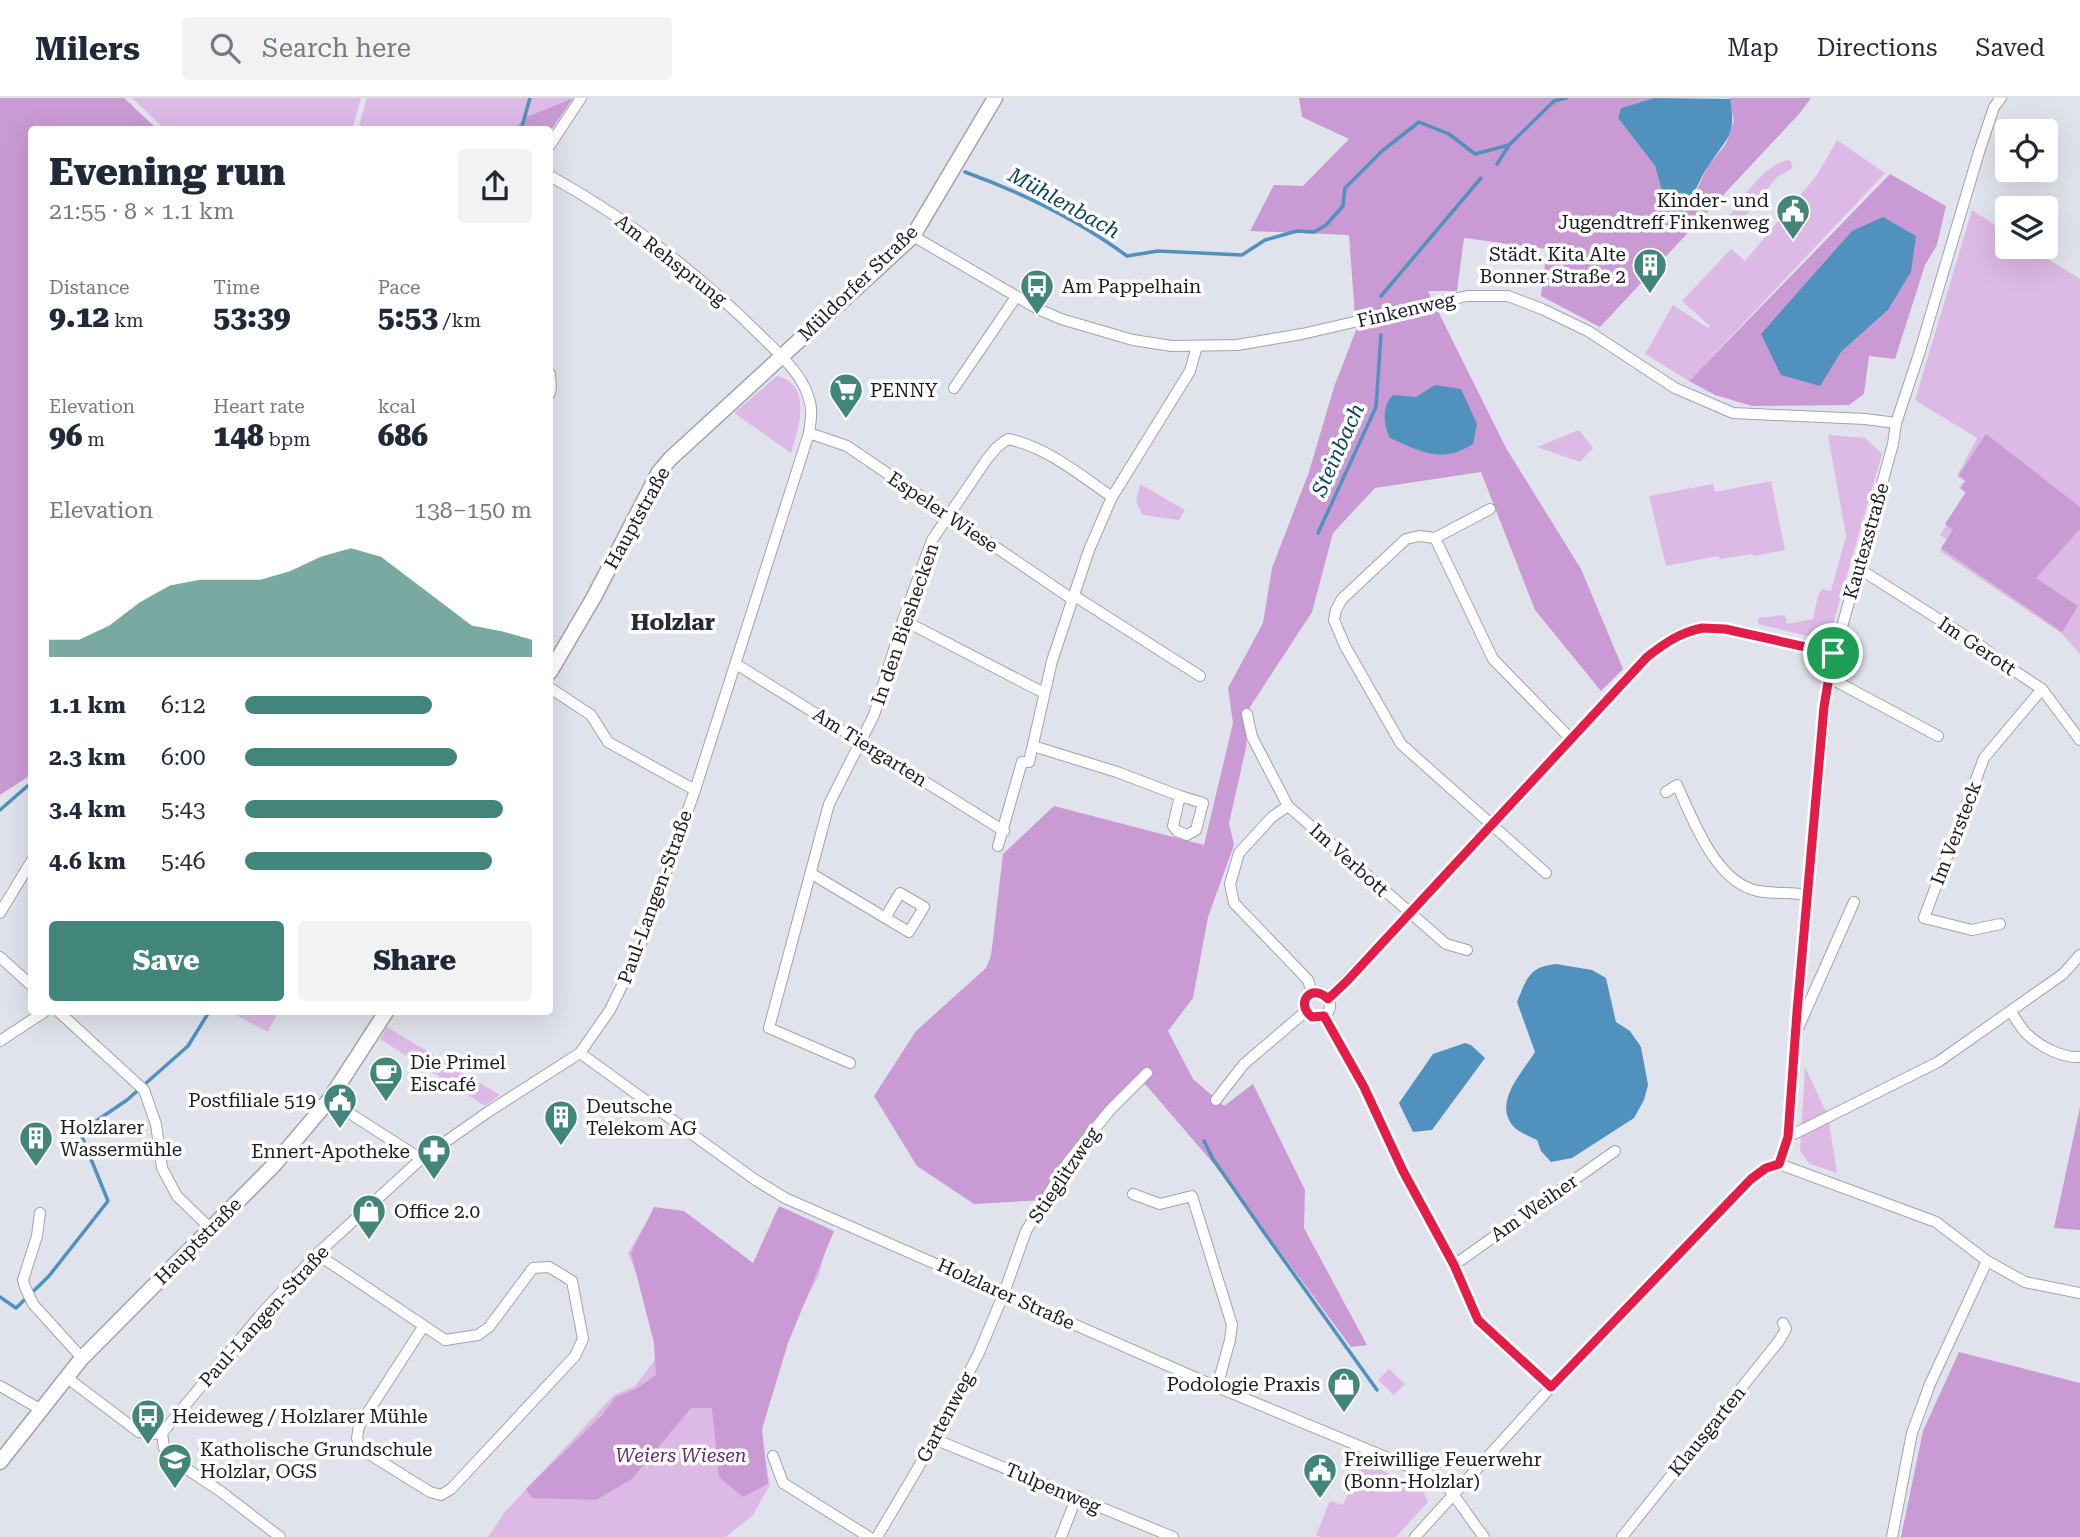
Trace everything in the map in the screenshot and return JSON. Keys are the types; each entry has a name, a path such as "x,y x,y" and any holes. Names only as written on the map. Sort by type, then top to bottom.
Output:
{"main road":[{"name":"Müldorfer Straße","path":"782,357 913,236 995,98"},
{"name":"Hauptstraße","path":"553,667 594,597 659,472 782,357"},
{"name":"Hauptstraße","path":"0,1462 82,1358 209,1228 274,1166 329,1100 384,1015"}],"street":[{"path":"553,140 581,98"},
{"name":"Kautexstraße","path":"1779,1164 1788,1137 1828,677 1894,444 1896,423 1982,142 1994,107 2001,98"},
{"name":"Am Rehsprung","path":"553,179 597,204 689,270 733,308 782,357"},
{"name":"Finkenweg","path":"913,236 1016,297 1061,319 1133,340 1172,346 1237,345 1302,334 1467,296 1508,296 1588,331 1675,388 1733,413 1896,423"},
{"path":"954,388 1016,297"},
{"path":"998,846 1023,762 1029,762 1044,693 1088,550 1112,497 1190,371 1197,346"},
{"name":"Paul-Langen-Straße","path":"162,1433 262,1313 317,1254 421,1159 580,1053 610,1010 631,971 695,790 809,433 812,413 808,396 801,381 782,357"},
{"name":"Espeler Wiese","path":"809,433 847,446 948,516 1200,676"},
{"name":"In den Bieshecken","path":"850,1063 769,1028 830,804 874,715 903,620 932,540 987,459 1008,439 1020,441 1062,463 1112,497"},
{"path":"1490,509 1435,538 1419,536 1406,539 1342,599 1334,620 1345,646 1401,744 1546,873"},
{"path":"1435,538 1493,659 1571,739"},
{"name":"Im Gerott","path":"1858,568 1981,646 2042,689 2080,740"},
{"path":"903,620 1044,693"},
{"path":"1328,999 1647,657 1671,639 1685,631 1702,628 1725,629 1833,653"},
{"name":"Am Tiergarten","path":"736,664 1005,828"},
{"path":"1828,677 1938,736"},
{"name":"Im Versteck","path":"2000,924 1972,930 1924,918 1984,758 2042,689"},
{"path":"553,690 591,715 608,742 695,790"},
{"name":"Im Verbott","path":"1247,714 1251,737 1288,806 1446,944 1466,950"},
{"path":"1033,746 1117,772 1180,796"},
{"path":"1665,792 1677,785 1715,860 1738,884 1758,891 1808,895"},
{"path":"1288,806 1272,817 1239,853 1230,884 1234,903 1308,980 1312,993"},
{"path":"0,913 28,867"},
{"path":"812,874 885,918"},
{"path":"1796,1034 1854,902"},
{"path":"1788,1137 1937,1062 2063,974 2080,955"},
{"path":"0,957 28,982"},
{"path":"1312,993 1321,993 1328,999 1329,1010 1324,1016 1312,1017 1305,1012 1304,1000 1312,993"},
{"path":"1216,1100 1244,1064 1305,1012"},
{"path":"2011,1012 2028,1035 2065,1056 2080,1057"},
{"path":"0,1041 39,1015"},
{"path":"62,1015 137,1083 148,1098 156,1124 162,1168 177,1195 209,1228"},
{"path":"1324,1016 1364,1087 1403,1171 1454,1265 1478,1320 1551,1387"},
{"name":"Holzlarer Straße","path":"580,1053 754,1179 785,1198 1217,1387 1420,1470 1441,1480 1454,1493"},
{"name":"Stieglitzweg","path":"1004,1293 1026,1231 1068,1162 1110,1110 1147,1073"},
{"path":"329,1100 421,1159"},
{"name":"Am Weiher","path":"1454,1265 1615,1151"},
{"path":"1416,1537 1551,1387 1751,1179 1766,1168 1779,1164 1936,1222 1991,1263 2025,1282 2080,1293"},
{"path":"1132,1194 1160,1204 1192,1196 1232,1325 1217,1387"},
{"path":"40,1213 37,1236 23,1280 24,1287 33,1304 82,1358"},
{"path":"317,1254 445,1340 478,1335 489,1327 533,1268 549,1267 572,1281 583,1339 575,1356 451,1489 441,1495 430,1492 361,1449 357,1438 359,1426 424,1327"},
{"path":"1892,1537 1912,1433 1930,1384 1991,1263"},
{"name":"Gartenweg","path":"877,1537 934,1439 978,1355 1004,1293"},
{"name":"Klausgarten","path":"1622,1537 1779,1341 1786,1329 1783,1322"},
{"path":"66,1377 139,1432 162,1433 164,1448 176,1462 220,1490 280,1537"},
{"path":"0,1386 40,1409"},
{"name":"Tulpenweg","path":"934,1439 1173,1537"},
{"path":"773,1456 783,1483 869,1537"},
{"path":"1454,1493 1461,1508 1484,1537"},
{"path":"1061,1537 1077,1496"}],"green space":[{"path":"132,98 361,98 353,126 162,126"},
{"path":"367,98 572,98 524,118 517,126 359,126"},
{"name":"Kinder- und Jugendtreff Finkenweg","path":"1837,140 1885,173 1689,381 1645,354 1673,305 1708,328 1710,326 1682,301 1731,249 1745,261 1817,175"},
{"path":"1790,160 1793,168 1777,177 1735,229 1725,222 1762,176 1771,168"},
{"path":"1972,210 1995,225 1995,259 2048,259 2080,279 2080,654 2061,633 1940,551 1948,540 1940,535 1966,494 1959,488 1964,481 1957,476 1977,438 1915,400"},
{"path":"777,376 796,388 799,397 800,420 791,453 734,413"},
{"path":"1579,430 1593,448 1580,462 1537,447"},
{"path":"1828,435 1865,438 1882,454 1828,641 1758,624 1758,618 1785,615 1787,624 1813,619 1822,589 1831,591 1846,536"},
{"path":"1771,481 1785,550 1754,556 1752,554 1720,559 1718,556 1666,566 1649,496 1713,484 1715,492"},
{"path":"1140,484 1185,510 1179,520 1143,515 1136,502"},
{"path":"236,1015 276,1015 268,1032"},
{"path":"387,1027 500,1095 485,1106 380,1039"},
{"path":"1805,1067 1828,1116 1837,1173 1810,1164 1800,1151"},
{"name":"Weiers Wiesen","path":"654,1210 750,1270 830,1232 819,1275 765,1377 758,1424 770,1485 753,1515 726,1537 488,1537 504,1513 614,1395 635,1386 665,1347 628,1253"},
{"path":"1389,1369 1405,1384 1394,1395 1378,1380"},
{"path":"1362,1461 1422,1489 1428,1502 1396,1537 1316,1535 1330,1501 1343,1505"}],"shaded area":[{"path":"0,98 124,98 154,126 28,126 28,777 0,795"},
{"path":"573,98 553,128 517,126 524,118"},
{"path":"1299,98 1654,98 1621,108 1618,118 1655,166 1668,212 1691,202 1708,166 1726,144 1734,120 1729,98 1811,98 1600,327 1541,296 1547,249 1464,238 1457,291 1428,291 1506,448 1581,569 1623,669 1601,691 1535,610 1481,472 1375,488 1333,533 1312,612 1250,707 1246,748 1229,823 1234,845 1208,917 1193,998 1168,1031 1193,1079 1224,1106 1253,1084 1305,1190 1304,1228 1367,1345 1351,1347 1224,1176 1146,1085 1141,1083 1099,1121 1042,1200 974,1204 917,1166 874,1096 916,1031 986,968 991,956 1003,854 1054,806 1204,845 1233,723 1228,688 1263,623 1272,568 1309,472 1334,387 1356,330 1349,235 1250,231 1274,185 1303,186 1349,139 1302,117"},
{"path":"1890,174 1946,206 1937,245 1925,265 1895,359 1869,356 1864,394 1849,405 1752,406 1715,395 1689,381","holes":["1911,272 1888,310 1841,352"]},
{"path":"1986,434 2080,507 2080,529 2036,578 2078,606 2062,632 1941,548 1953,530 1945,524 1966,492 1961,488 1966,481 1959,475"},
{"path":"2080,1107 2080,1230 2054,1228"},
{"name":"Weiers Wiesen","path":"779,1206 834,1231 788,1343 762,1429 768,1484 743,1497 719,1477 712,1408 691,1408 632,1479 596,1500 532,1498 526,1489 602,1415 616,1397 636,1389 656,1375 654,1343 631,1253 654,1207 684,1211 753,1263"},
{"path":"1959,1352 2080,1383 2080,1537 1901,1537 1923,1431"}],"water":[{"path":"1654,98 1730,99 1732,121 1729,135 1681,215 1668,212 1655,166 1618,118 1621,108"},
{"path":"1883,217 1916,236 1911,272 1888,310 1841,352 1820,386 1781,375 1761,334 1852,231"},
{"path":"1435,385 1461,389 1477,424 1473,444 1462,450 1441,455 1432,454 1390,438 1386,428 1385,410 1393,395 1416,397"},
{"path":"1556,964 1592,970 1606,978 1616,1022 1630,1031 1641,1047 1648,1085 1644,1100 1634,1118 1572,1158 1551,1162 1541,1151 1537,1140 1513,1126 1506,1107 1517,1078 1535,1052 1517,1002 1534,971"},
{"path":"1465,1043 1485,1058 1432,1130 1413,1132 1399,1103 1433,1054"}],"waterway":[{"path":"522,126 530,98"},
{"name":"Mühlenbach","path":"965,172 1049,208 1127,256 1158,251 1242,255 1265,240 1297,231 1314,232 1326,225 1343,206 1345,188 1382,151 1419,122 1449,134 1475,154 1509,145 1554,101 1566,98"},
{"name":"Steinbach","path":"1497,164 1508,147"},
{"name":"Steinbach","path":"1381,296 1481,178"},
{"name":"Steinbach","path":"1318,533 1376,407 1381,335"},
{"path":"0,810 28,786"},
{"name":"Mühlenbach","path":"0,1297 16,1308 49,1276 108,1201 80,1132 127,1100 188,1046 207,1015"},
{"path":"1204,1141 1213,1159 1263,1231 1377,1390"}],"place":[{"name":"Kinder- und Jugendtreff Finkenweg","path":"1793,241"},
{"name":"Städt. Kita Alte Bonner Straße 2","path":"1650,295"},
{"name":"Am Pappelhain","path":"1037,316"},
{"name":"PENNY","path":"846,420"},
{"name":"Die Primel Eiscafé","path":"386,1103"},
{"name":"Postfiliale 519","path":"340,1130"},
{"name":"Deutsche Telekom AG","path":"561,1147"},
{"name":"Holzlarer Wassermühle","path":"36,1168"},
{"name":"Ennert-Apotheke","path":"434,1181"},
{"name":"Office 2.0","path":"369,1241"},
{"name":"Podologie Praxis","path":"1344,1414"},
{"name":"Heideweg / Holzlarer Mühle","path":"148,1446"},
{"name":"Katholische Grundschule Holzlar, OGS","path":"175,1490"},
{"name":"Freiwillige Feuerwehr (Bonn-Holzlar)","path":"1320,1500"}],"district":[{"name":"Holzlar","path":"673,622"}],"route":[{"path":"1702,628 1725,629 1833,653 1824,707 1797,1012 1793,1087 1785,1150 1779,1164 1766,1168 1751,1179 1551,1387 1478,1320 1454,1265 1403,1171 1364,1087 1324,1016 1316,1018 1308,1015 1305,1012 1304,1000 1309,994 1317,992 1328,999 1347,981 1647,657 1671,639 1685,631 1702,628"}]}
